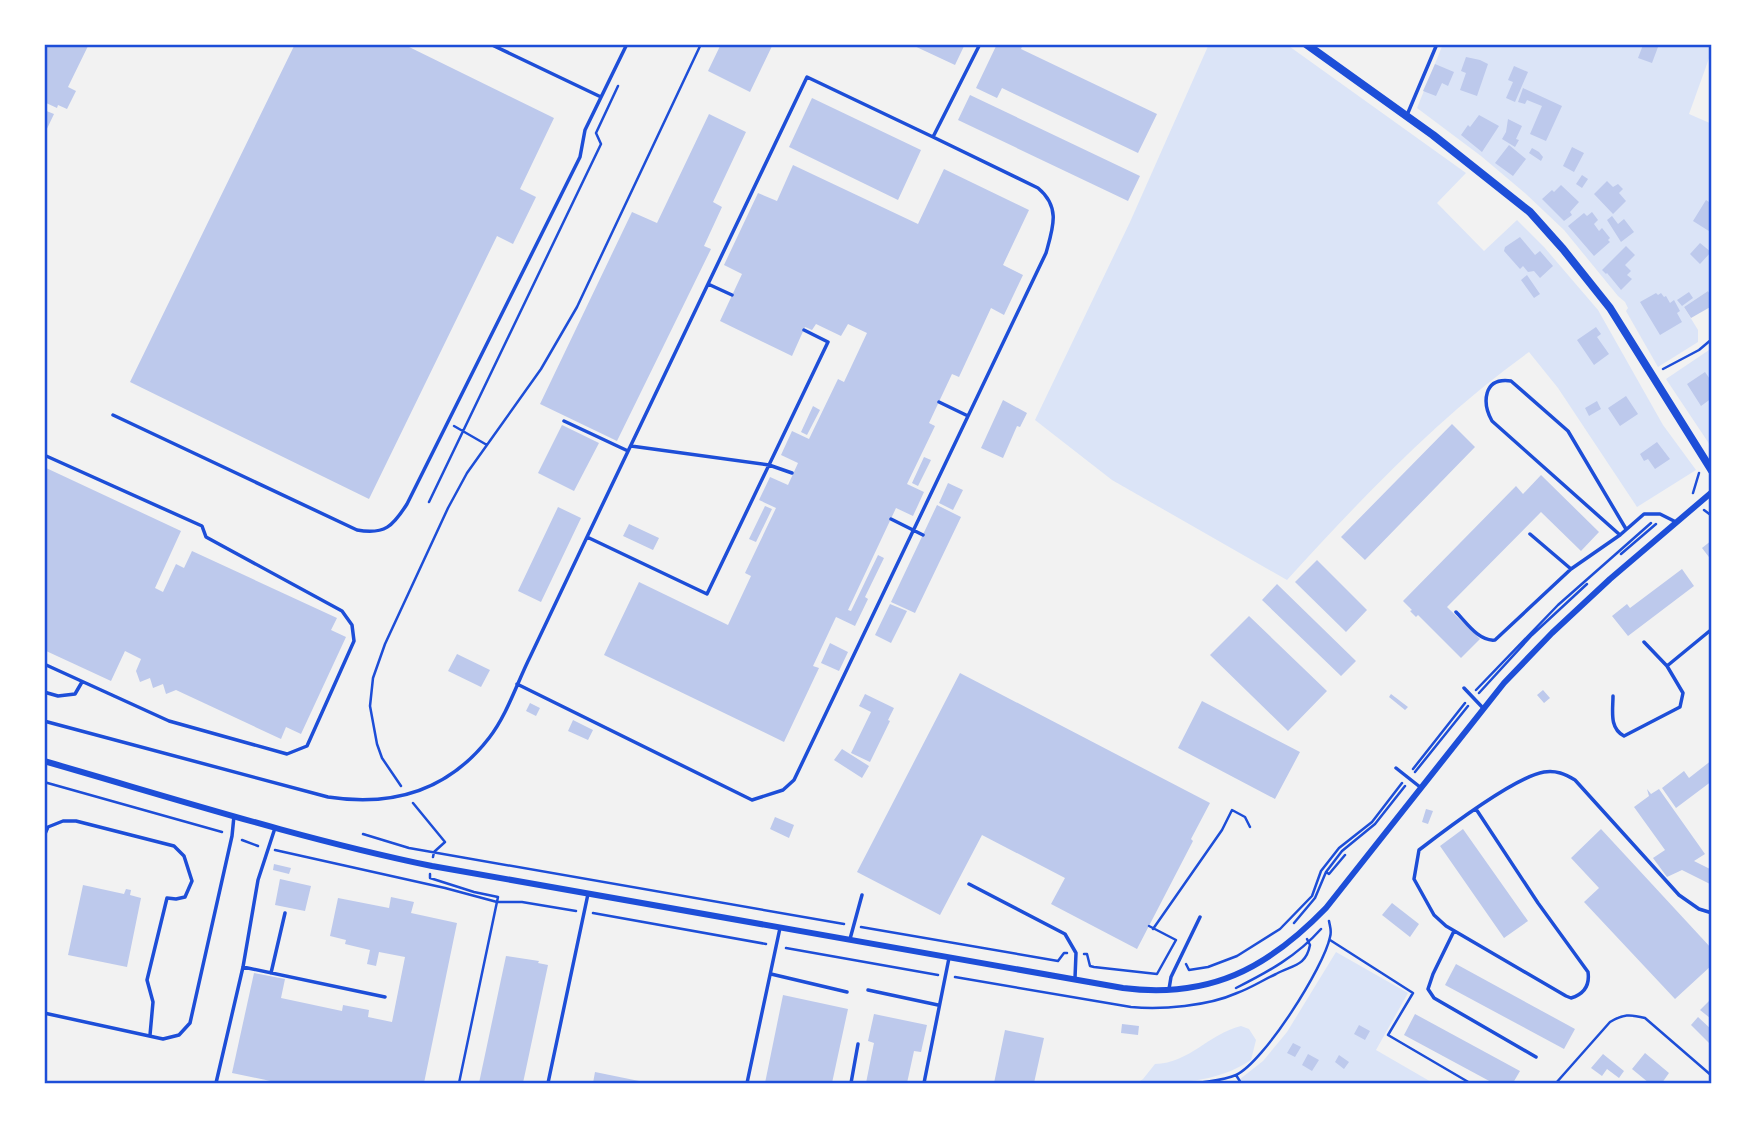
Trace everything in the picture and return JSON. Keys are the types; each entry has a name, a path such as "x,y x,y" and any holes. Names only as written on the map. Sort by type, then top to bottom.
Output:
{"street":[{"path":"1306,44 1467,160 1530,212 1603,299 1712,471"},
{"path":"44,761 275,828 432,866 1075,980 1142,990 1169,991 1205,985 1232,976 1258,965 1289,944 1325,908 1504,683 1552,633 1712,492"}],"lane":[{"path":"489,44 601,97"},
{"path":"113,415 357,530 382,530 395,522 413,492 580,157 585,130 627,44"},
{"path":"933,137 980,44"},
{"path":"1406,115 1437,44"},
{"path":"44,721 328,797 374,801 410,795 461,769 490,737 517,684 807,77 1038,188 1046,195 1052,206 1053,225 1046,253 794,780 783,790 752,800 517,684"},
{"path":"708,284 732,295"},
{"path":"587,537 707,594 828,342 804,330"},
{"path":"1620,535 1492,421 1485,407 1485,398 1491,387 1504,380 1511,381 1568,431 1626,529"},
{"path":"939,402 968,416"},
{"path":"564,421 630,449 769,465 792,473"},
{"path":"44,455 202,526 206,537 342,611 352,625 354,640 307,746 287,754 169,721 44,664"},
{"path":"1456,612 1480,637 1495,640 1571,569 1620,535 1644,514 1657,514 1676,522"},
{"path":"891,519 923,535"},
{"path":"1530,534 1571,569"},
{"path":"1667,666 1712,629"},
{"path":"1613,696 1613,725 1619,734 1624,736 1675,710 1682,702 1683,693 1667,666 1644,642"},
{"path":"44,692 58,696 75,694 82,682"},
{"path":"1464,688 1483,709"},
{"path":"1396,768 1420,787"},
{"path":"1476,809 1538,903 1588,972 1585,991 1571,998 1566,996 1454,931 1434,915 1414,880 1419,850 1476,809 1529,776 1555,771 1575,780 1679,895 1699,909 1712,913"},
{"path":"44,1013 163,1039 179,1035 190,1023 232,836 234,816"},
{"path":"44,836 48,827 62,821 76,821 174,846 184,856 192,881 185,897 167,898 147,980 153,1002 150,1035"},
{"path":"216,1083 243,967 258,880 275,828"},
{"path":"969,884 1065,934 1076,953 1075,980"},
{"path":"548,1083 588,894"},
{"path":"849,941 862,895"},
{"path":"271,973 285,913"},
{"path":"1169,991 1171,977 1200,918"},
{"path":"747,1083 780,927"},
{"path":"1454,931 1428,989 1434,998 1536,1057"},
{"path":"924,1083 949,958"},
{"path":"243,967 385,997"},
{"path":"771,974 847,992"},
{"path":"868,990 938,1005"},
{"path":"851,1083 858,1044"}],"path":[{"path":"459,1083 498,897 430,878 434,852 445,842 415,805 408,789 404,790 387,766 377,744 370,706 373,678 390,632 448,508 467,473 547,359 577,307 701,44"},
{"path":"429,502 601,144 596,133 622,77"},
{"path":"1650,375 1699,350 1712,339"},
{"path":"465,431 487,445"},
{"path":"1699,469 1693,494 1700,503"},
{"path":"1178,962 1187,964 1189,970 1208,967 1259,944 1293,917 1312,895 1323,869 1339,848 1371,822 1471,696 1528,635 1652,523 1657,514"},
{"path":"1707,514 1712,516"},
{"path":"44,782 267,848 497,902 522,902 586,912 1140,1008"},
{"path":"1153,929 1222,830 1232,810 1245,817 1250,827"},
{"path":"363,834 409,848 1058,961 1063,953 1087,954 1087,962 1094,967 1157,974 1176,940 1149,926"},
{"path":"1323,869 1329,874 1345,855"},
{"path":"1310,942 1336,913"},
{"path":"1199,1083 1236,1075 1266,1048 1298,1001 1330,940 1329,921"},
{"path":"1330,940 1413,993 1388,1035 1470,1083"},
{"path":"1556,1083 1610,1022 1621,1015 1645,1018 1712,1076"},
{"path":"1236,1075 1241,1083"}],"shaded area":[{"path":"1209,44 1286,44 1466,173 1437,203 1484,251 1517,220 1544,247 1598,310 1663,425 1696,470 1637,507 1558,388 1529,352 1464,403 1402,460 1287,580 1112,480 1035,420 1130,222"},
{"path":"1443,44 1712,44 1689,114 1712,124 1712,298 1708,291 1684,307 1698,330 1698,342 1658,367 1626,311 1628,308 1625,302 1564,230 1481,156 1417,108"},
{"path":"1712,348 1712,448 1666,379"},
{"path":"1336,952 1408,993 1376,1050 1433,1083 1235,1083 1263,1061 1287,1032"},
{"path":"1241,1026 1249,1029 1256,1040 1251,1060 1238,1068 1196,1080 1137,1083 1155,1064 1179,1059 1219,1035"}],"building":[{"path":"44,44 89,44 68,87 76,91 67,109 44,102"},
{"path":"295,44 403,44 554,118 520,189 536,197 513,244 497,236 369,499 130,382"},
{"path":"721,44 773,44 750,92 708,71"},
{"path":"910,44 965,44 955,65"},
{"path":"997,44 1023,44 1021,49 1157,114 1138,153 1002,88 997,98 976,88"},
{"path":"1650,44 1656,44 1658,47 1652,63 1638,58 1643,45 1649,47"},
{"path":"1466,57 1488,64 1477,96 1460,90 1466,73 1461,71"},
{"path":"1435,64 1454,72 1448,86 1442,83 1436,96 1423,91"},
{"path":"1514,66 1528,72 1515,102 1506,98 1513,82 1508,80"},
{"path":"1523,88 1562,106 1546,141 1530,134 1542,106 1527,100 1525,104 1518,102"},
{"path":"970,95 1140,176 1128,201 958,120"},
{"path":"812,98 921,150 898,200 789,147"},
{"path":"44,110 54,114 44,135"},
{"path":"709,114 746,132 713,202 722,207 704,246 711,249 617,441 540,404 632,212 657,223"},
{"path":"1479,115 1499,126 1482,152 1461,135"},
{"path":"1508,119 1522,126 1515,147 1502,139"},
{"path":"1509,145 1526,159 1513,176 1495,163"},
{"path":"1572,147 1584,153 1574,172 1563,166"},
{"path":"1532,148 1543,157 1541,161 1529,153"},
{"path":"793,165 918,224 944,169 1029,210 1003,265 1023,275 1004,315 991,308 959,377 952,374 929,423 935,426 907,484 924,492 913,516 896,508 848,610 851,611 878,555 884,558 865,597 868,599 855,626 836,617 813,666 819,668 784,742 604,655 639,582 728,625 751,576 745,573 776,508 759,500 770,477 788,485 798,463 781,455 792,431 809,439 838,379 844,382 867,333 848,324 841,336 816,324 812,330 805,327 792,356 720,321 742,274 724,265 758,193 777,201"},
{"path":"1582,175 1588,179 1582,188 1576,184"},
{"path":"1607,181 1613,187 1618,184 1623,189 1619,193 1626,201 1613,214 1594,194"},
{"path":"1561,185 1579,202 1570,212 1572,215 1564,221 1542,199"},
{"path":"1706,200 1712,204 1712,233 1693,221"},
{"path":"1592,212 1598,220 1594,224 1599,231 1602,228 1610,238 1610,242 1594,256 1568,226 1584,213 1587,216"},
{"path":"1612,216 1618,224 1624,219 1634,232 1621,242 1607,220"},
{"path":"1520,237 1535,255 1540,251 1553,266 1540,278 1534,271 1528,272 1523,266 1520,269 1504,251 1505,247"},
{"path":"1700,243 1711,252 1700,264 1690,254"},
{"path":"1626,246 1635,255 1625,265 1631,271 1627,275 1632,279 1621,290 1602,270"},
{"path":"1527,275 1540,294 1534,298 1521,280"},
{"path":"1708,291 1712,306 1691,318 1684,307"},
{"path":"1689,292 1693,298 1682,306 1677,300"},
{"path":"1656,293 1666,296 1670,303 1674,300 1682,322 1660,335 1640,302"},
{"path":"1596,327 1601,334 1597,337 1609,354 1594,365 1577,340"},
{"path":"1705,372 1712,382 1712,398 1701,406 1687,384"},
{"path":"1626,396 1638,414 1620,426 1608,408"},
{"path":"1003,400 1027,413 1020,427 1017,426 1003,458 981,448"},
{"path":"1597,401 1601,409 1589,416 1585,408"},
{"path":"813,406 820,410 807,435 801,432"},
{"path":"1452,424 1475,447 1365,560 1341,537"},
{"path":"562,425 599,443 574,491 538,473"},
{"path":"1657,442 1670,459 1655,469 1648,459 1644,461 1640,454"},
{"path":"924,457 931,460 918,486 912,483"},
{"path":"44,467 181,531 155,588 163,592 176,564 184,568 192,551 337,618 331,630 346,637 301,734 286,727 281,739 176,690 166,694 163,684 153,688 150,678 140,682 136,671 141,659 125,651 111,681 44,650"},
{"path":"1541,475 1599,532 1581,551 1541,512 1447,607 1480,639 1461,658 1418,615 1416,617 1403,601 1516,486 1523,494"},
{"path":"948,483 963,490 953,510 939,503"},
{"path":"937,505 961,517 915,613 891,602"},
{"path":"765,506 772,509 756,542 749,539"},
{"path":"558,507 581,518 541,602 518,591"},
{"path":"629,524 659,538 653,550 623,536"},
{"path":"1712,540 1712,561 1702,548"},
{"path":"1317,560 1367,610 1346,632 1295,582"},
{"path":"1682,569 1694,586 1628,636 1612,616 1627,604 1630,608"},
{"path":"1277,584 1356,661 1341,676 1262,600"},
{"path":"890,604 907,611 891,643 875,635"},
{"path":"1249,616 1327,691 1288,731 1210,655"},
{"path":"830,643 848,652 839,671 821,663"},
{"path":"457,654 490,670 481,687 448,671"},
{"path":"960,673 1210,803 1137,949 1051,904 1065,878 982,835 940,915 857,872"},
{"path":"1543,690 1550,698 1544,703 1537,695"},
{"path":"865,694 894,708 870,762 851,753 871,712 859,706"},
{"path":"1391,694 1408,707 1405,710 1389,697"},
{"path":"1202,701 1300,752 1275,799 1178,748"},
{"path":"530,703 540,708 536,716 526,711"},
{"path":"573,720 593,730 588,740 568,731"},
{"path":"842,749 869,766 862,778 834,760"},
{"path":"1712,760 1712,781 1676,808 1662,788 1684,771 1689,778"},
{"path":"1647,789 1651,794 1659,789 1705,854 1694,861 1712,870 1712,885 1682,870 1667,877 1653,858 1665,850 1634,807 1649,796"},
{"path":"1426,809 1433,811 1428,824 1422,822"},
{"path":"775,817 794,825 789,838 770,829"},
{"path":"1463,829 1528,921 1504,938 1440,846"},
{"path":"1601,829 1712,949 1712,965 1675,999 1584,902 1599,888 1571,858"},
{"path":"274,864 291,868 289,874 273,870"},
{"path":"280,879 311,886 305,911 275,905"},
{"path":"83,885 124,894 126,889 131,890 130,895 141,898 127,967 68,955"},
{"path":"391,897 414,902 411,913 457,923 424,1083 280,1083 232,1073 254,973 285,979 281,998 342,1011 343,1005 369,1010 368,1017 392,1022 405,957 379,952 376,966 367,964 370,950 345,944 346,940 330,936 338,898 389,908"},
{"path":"1392,903 1419,924 1410,937 1382,915"},
{"path":"506,956 548,965 523,1083 479,1083"},
{"path":"1456,964 1575,1029 1564,1049 1445,985"},
{"path":"783,995 848,1009 832,1083 765,1083"},
{"path":"1710,1000 1712,1015 1710,1018 1700,1010"},
{"path":"874,1014 927,1025 921,1052 914,1051 907,1083 866,1083 874,1043 868,1041"},
{"path":"1415,1014 1520,1071 1513,1083 1493,1083 1404,1035"},
{"path":"1698,1017 1712,1030 1712,1040 1709,1043 1691,1025"},
{"path":"1122,1024 1139,1026 1138,1035 1121,1033"},
{"path":"1359,1025 1370,1031 1365,1040 1354,1034"},
{"path":"1005,1030 1044,1038 1034,1083 994,1083"},
{"path":"1293,1043 1301,1047 1295,1057 1287,1053"},
{"path":"1645,1053 1669,1073 1662,1083 1649,1083 1632,1069"},
{"path":"1308,1054 1319,1060 1312,1071 1302,1065"},
{"path":"1603,1054 1624,1071 1619,1078 1607,1069 1602,1076 1591,1068"},
{"path":"1339,1055 1349,1062 1344,1069 1335,1062"},
{"path":"595,1072 644,1082 644,1083 593,1083"}]}
